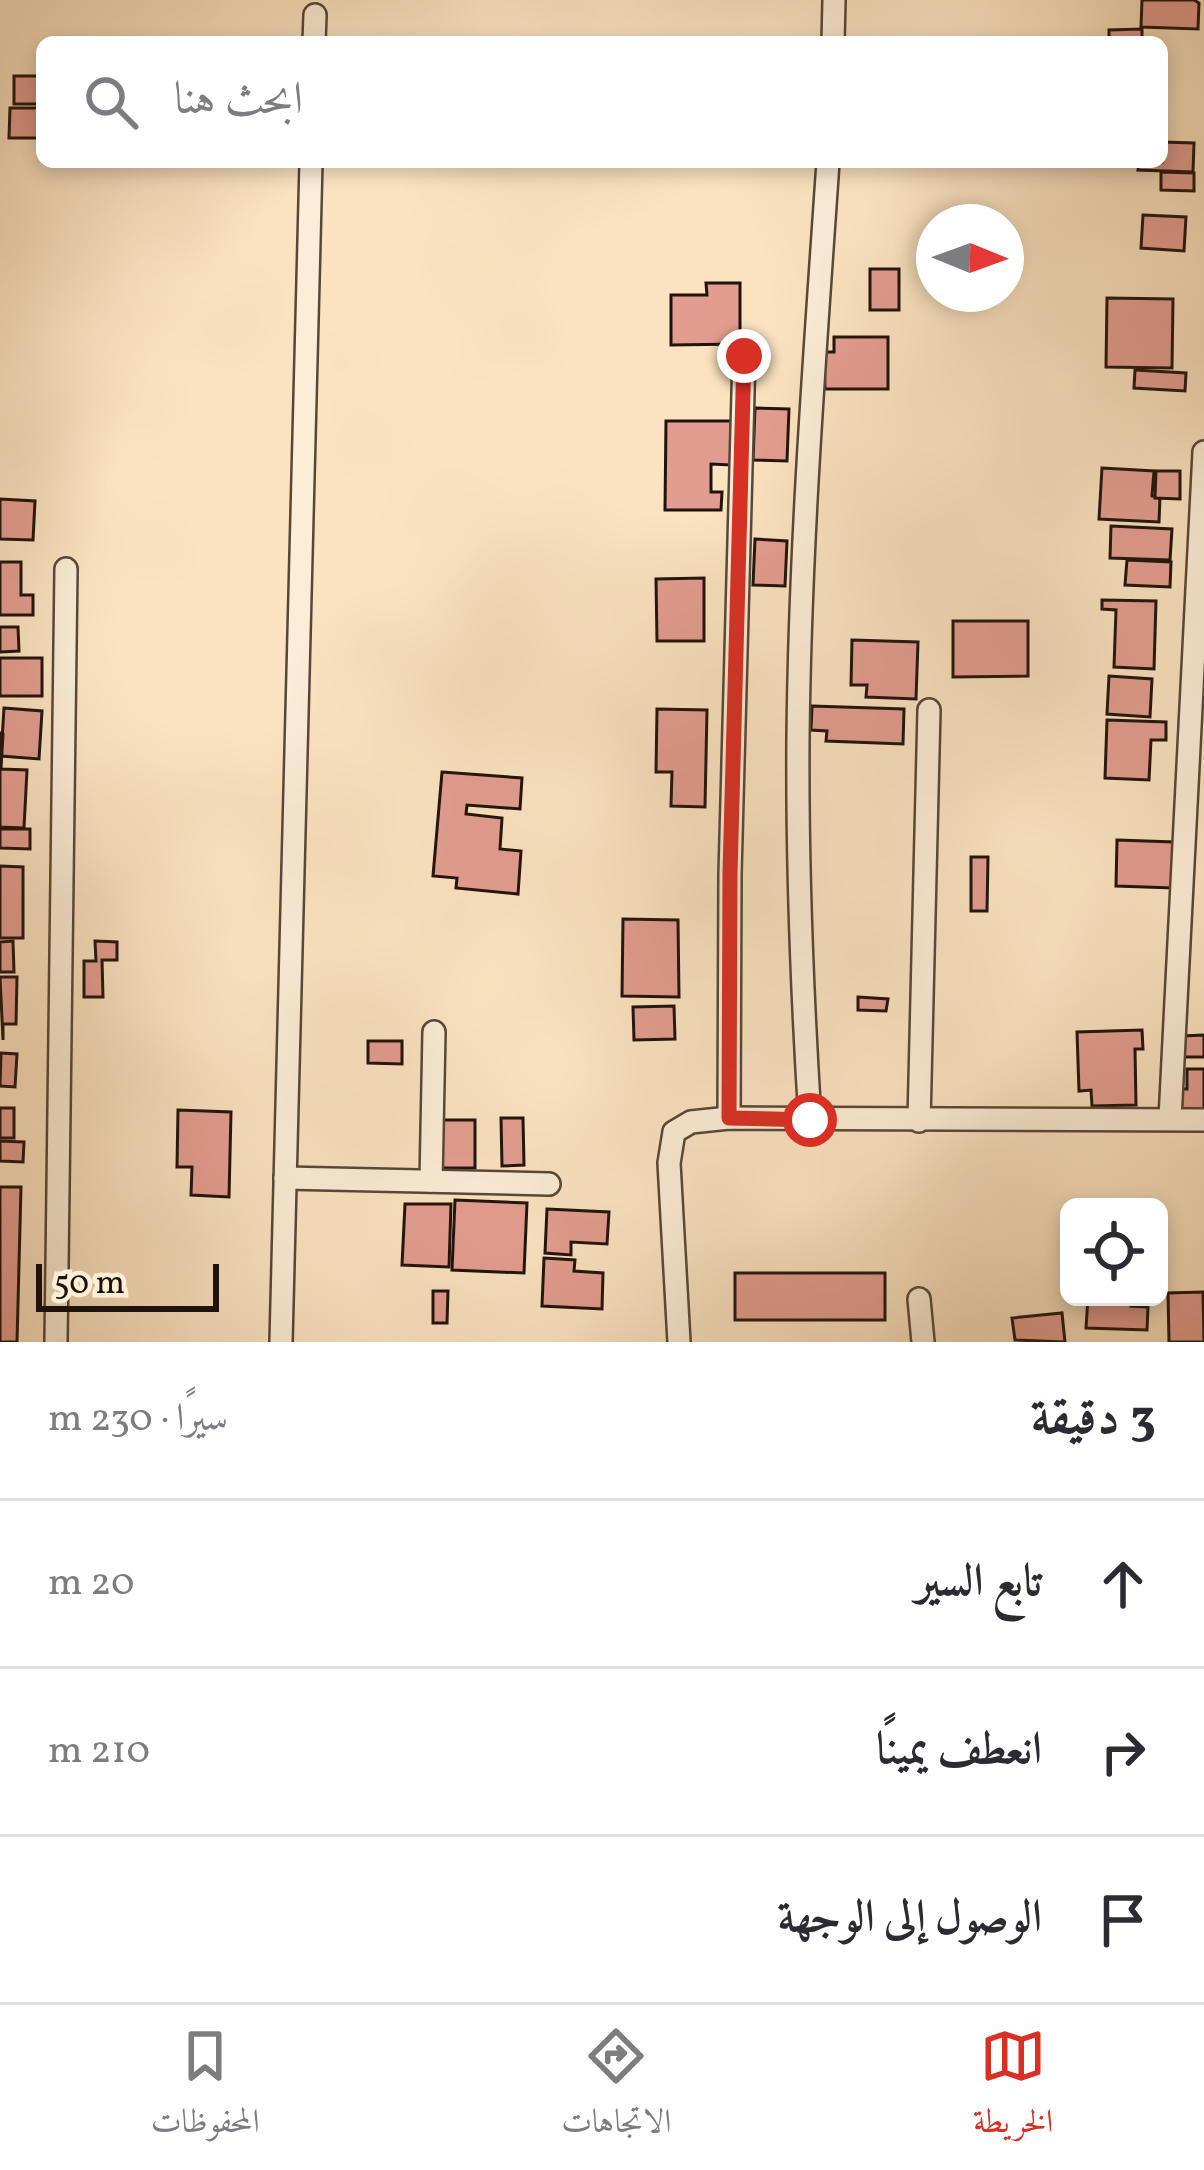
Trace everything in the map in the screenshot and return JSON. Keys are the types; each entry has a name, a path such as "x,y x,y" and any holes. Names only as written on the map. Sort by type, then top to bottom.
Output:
{"street":[{"path":"833,36 834,0"},
{"path":"314,36 315,15"},
{"path":"281,1342 311,168"},
{"path":"810,1120 800,956 798,734 806,495 828,168"},
{"path":"729,1118 730,874 744,356"},
{"path":"1170,1119 1204,452"},
{"path":"56,1342 66,569"},
{"path":"919,1121 928,710"},
{"path":"430,1181 434,1031"},
{"path":"679,1342 669,1162 674,1132 691,1122 729,1118 1170,1119 1203,1126"},
{"path":"285,1178 549,1184"},
{"path":"919,1300 923,1342"}],"building":[{"path":"1142,0 1194,0 1199,3 1198,29 1141,27"},
{"path":"1142,29 1142,36 1109,36 1109,30"},
{"path":"14,76 36,76 36,104 14,104"},
{"path":"10,108 36,108 36,138 9,138"},
{"path":"1168,142 1194,143 1193,172 1138,170 1168,168"},
{"path":"1161,172 1194,173 1194,191 1161,190"},
{"path":"1143,215 1186,217 1184,251 1141,248"},
{"path":"870,269 899,269 899,310 870,310"},
{"path":"706,283 740,283 740,344 671,345 671,295 707,295"},
{"path":"1107,298 1173,299 1172,368 1106,367"},
{"path":"834,337 888,337 888,389 825,389 824,352 834,352"},
{"path":"1135,370 1186,373 1185,391 1134,388"},
{"path":"755,408 789,409 787,461 753,460"},
{"path":"666,421 731,421 731,465 711,464 711,492 722,492 721,510 665,510"},
{"path":"1102,468 1154,471 1152,496 1160,497 1159,522 1099,519"},
{"path":"1156,471 1180,471 1180,499 1155,498"},
{"path":"0,499 35,501 33,540 0,539"},
{"path":"1111,526 1172,529 1170,560 1110,558"},
{"path":"755,539 787,541 785,586 753,585"},
{"path":"1127,560 1171,562 1170,587 1125,585"},
{"path":"0,562 21,562 21,595 33,595 33,615 0,615"},
{"path":"704,578 704,641 657,641 656,579"},
{"path":"1102,600 1156,601 1154,669 1114,667 1116,610 1102,609"},
{"path":"953,621 1028,621 1028,676 953,677"},
{"path":"0,627 18,627 19,651 0,652"},
{"path":"852,640 918,642 916,699 866,697 867,685 851,685"},
{"path":"0,658 42,658 42,696 0,696"},
{"path":"1109,676 1152,679 1150,717 1107,714"},
{"path":"812,706 904,709 903,744 826,741 827,731 811,730"},
{"path":"4,708 42,711 39,759 1,756"},
{"path":"657,709 707,710 705,807 671,806 672,772 656,772"},
{"path":"1107,720 1166,722 1166,740 1151,740 1149,780 1105,778"},
{"path":"0,733 1,769 27,770 24,828 0,827"},
{"path":"442,772 522,778 520,809 467,805 466,814 502,818 500,849 521,851 518,894 456,888 457,878 433,876"},
{"path":"0,829 30,829 30,849 0,848"},
{"path":"1117,840 1174,842 1173,888 1116,886"},
{"path":"971,857 988,857 987,911 971,911"},
{"path":"0,866 23,867 23,938 0,938"},
{"path":"623,919 678,920 679,997 622,996"},
{"path":"13,941 14,972 0,972 0,942"},
{"path":"95,941 117,942 117,960 102,960 103,997 84,997 84,961 96,961"},
{"path":"0,977 17,977 16,1024 3,1024 3,1040"},
{"path":"858,997 888,999 886,1011 858,1010"},
{"path":"674,1006 675,1039 634,1040 633,1007"},
{"path":"1142,1030 1143,1049 1135,1049 1136,1105 1092,1106 1091,1090 1079,1091 1077,1032"},
{"path":"1204,1035 1204,1057 1183,1057 1183,1036"},
{"path":"368,1041 402,1041 402,1064 368,1063"},
{"path":"1,1053 17,1054 15,1087 0,1086"},
{"path":"1187,1069 1204,1069 1204,1119 1173,1119 1173,1089 1187,1089"},
{"path":"0,1108 14,1108 14,1138 0,1138"},
{"path":"178,1110 231,1112 229,1197 191,1195 192,1167 177,1167"},
{"path":"501,1118 523,1118 524,1165 502,1166"},
{"path":"437,1120 475,1120 475,1168 437,1168"},
{"path":"0,1141 24,1142 23,1162 0,1161"},
{"path":"0,1187 21,1187 17,1342 0,1342"},
{"path":"455,1200 527,1203 524,1273 452,1270"},
{"path":"405,1204 451,1204 449,1267 402,1265"},
{"path":"547,1209 609,1212 607,1244 571,1242 571,1255 545,1253"},
{"path":"544,1258 575,1260 574,1271 603,1273 602,1309 542,1306"},
{"path":"735,1273 885,1273 885,1320 735,1320"},
{"path":"433,1291 448,1291 447,1323 433,1323"},
{"path":"1203,1292 1204,1342 1169,1342 1168,1293"},
{"path":"1087,1306 1148,1307 1147,1330 1086,1328"},
{"path":"1062,1313 1065,1342 1015,1340 1012,1318"}],"route":[{"path":"744,356 730,874 729,1118 810,1120"}]}
